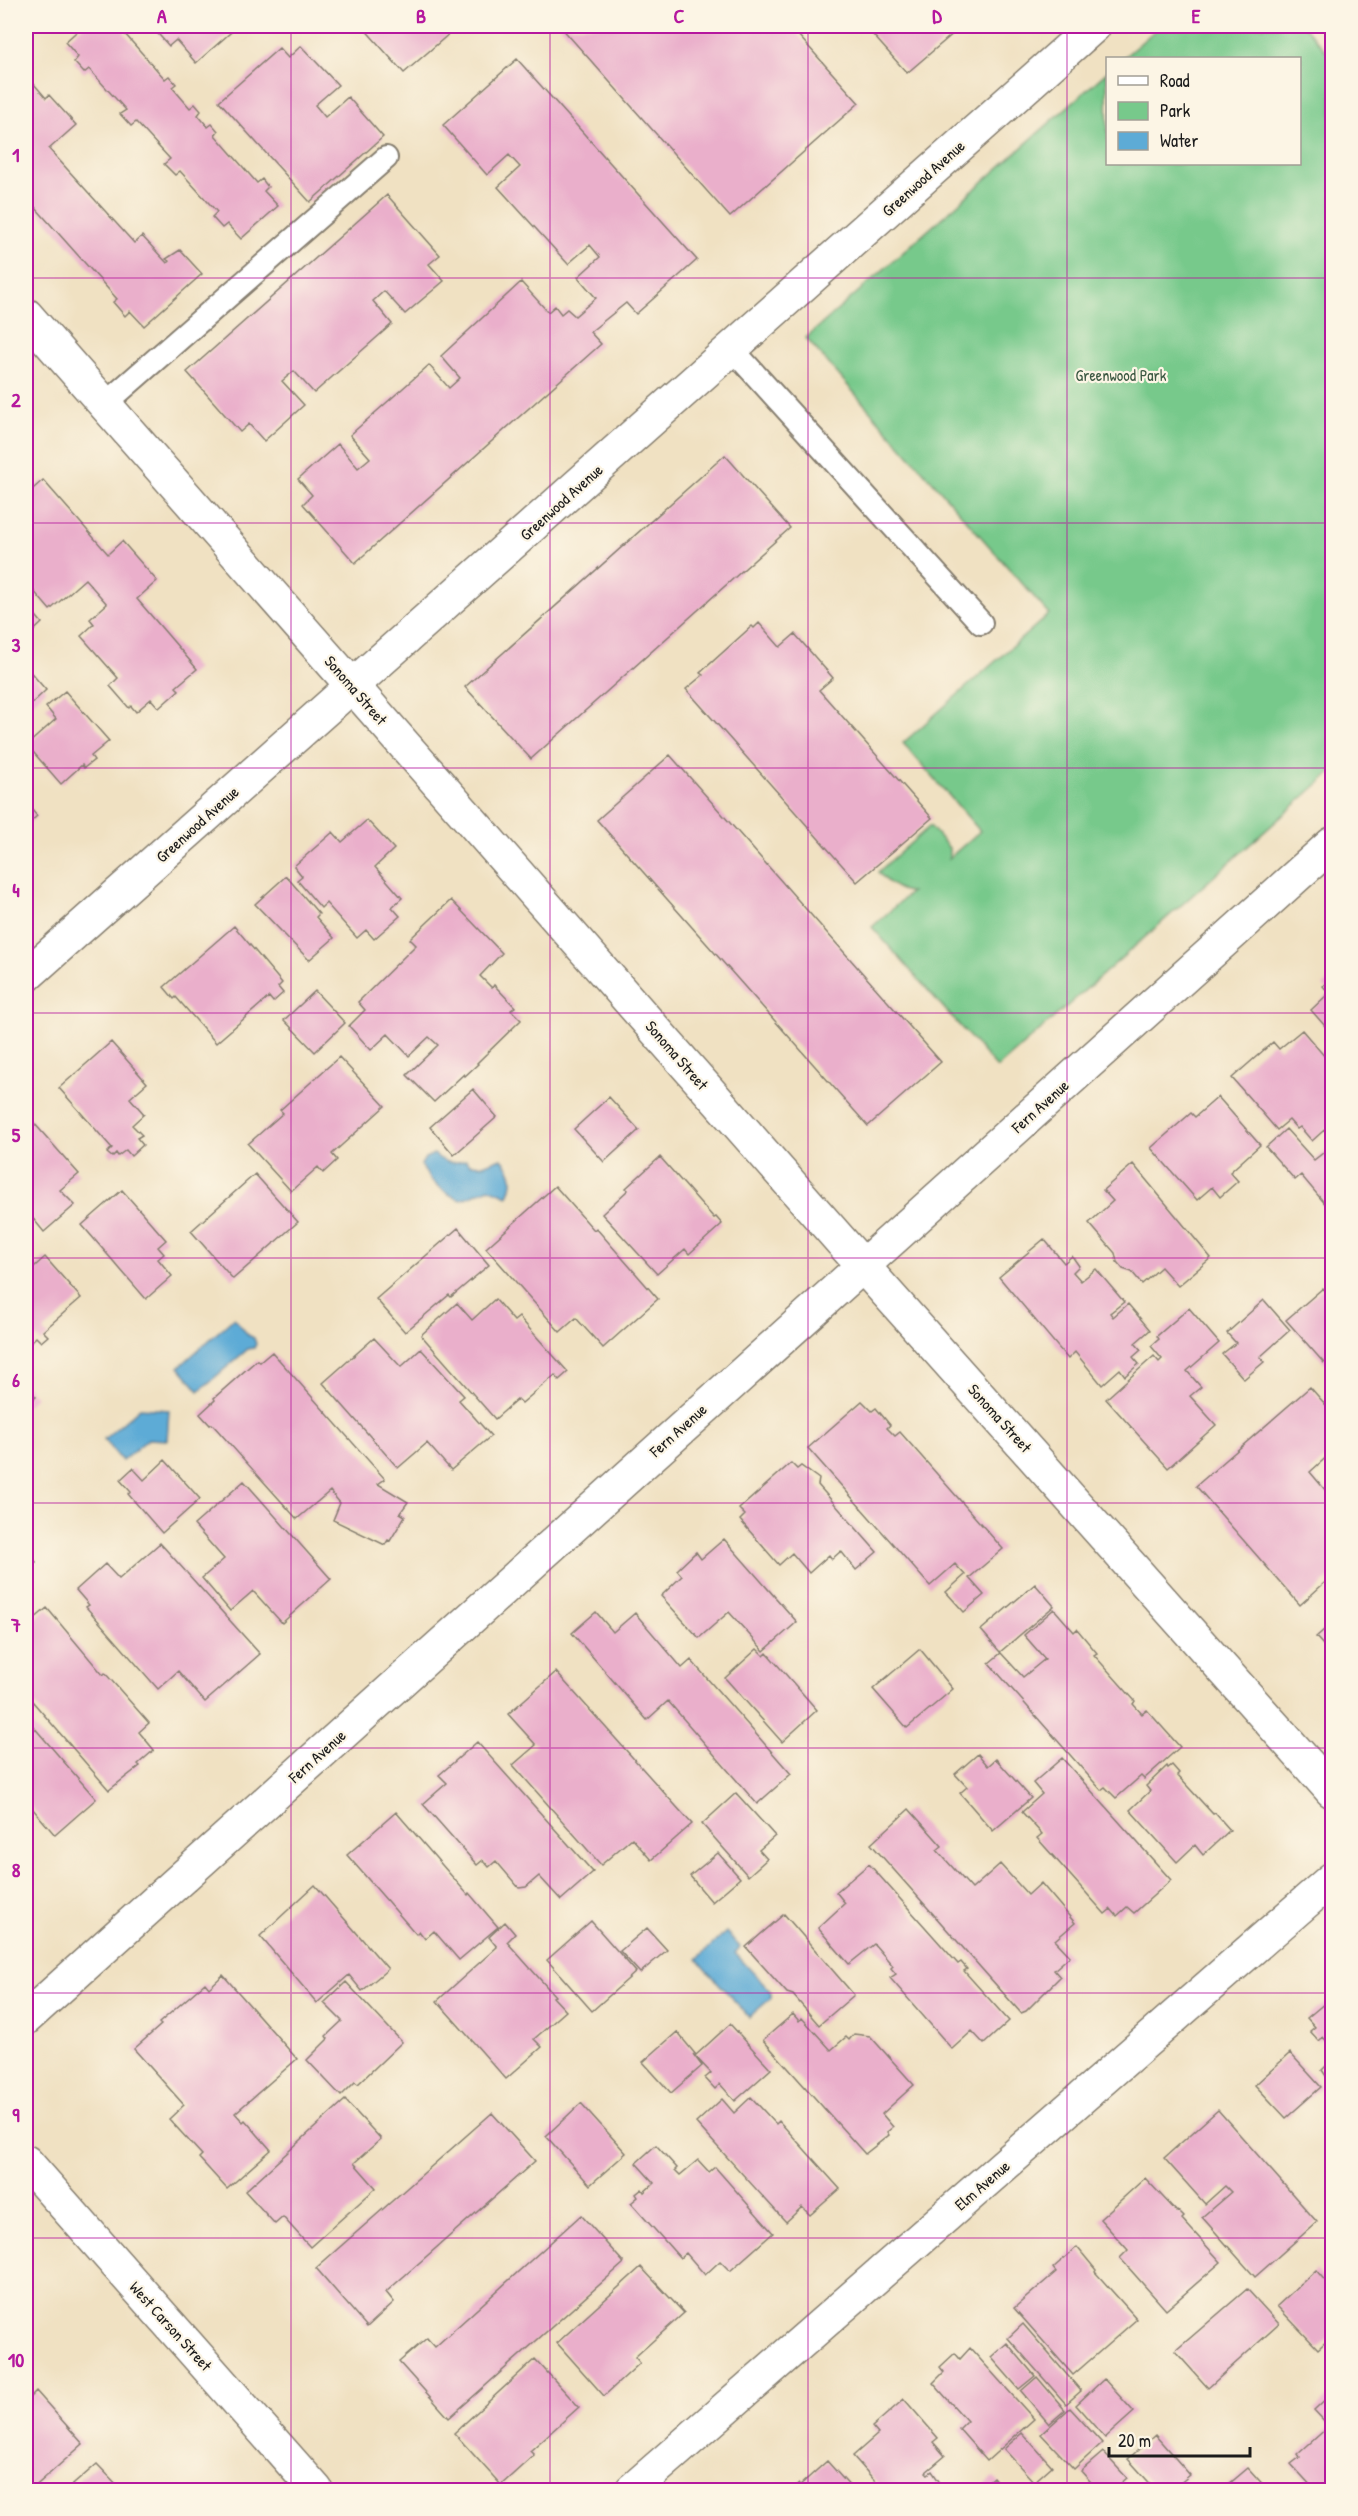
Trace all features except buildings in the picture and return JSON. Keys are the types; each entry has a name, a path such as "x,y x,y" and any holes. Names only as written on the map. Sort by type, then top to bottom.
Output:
{"street":[{"name":"Greenwood Avenue","path":"26,976 1094,26"},
{"name":"Sonoma Street","path":"26,315 862,1265 1332,1791"},
{"name":"Fern Avenue","path":"26,2018 1332,844"},
{"name":"Elm Avenue","path":"632,2490 1332,1879"},
{"name":"West Carson Street","path":"26,2162 316,2490"}],"lane":[{"path":"105,404 386,158"},
{"path":"732,349 981,623"}],"green space":[{"name":"Greenwood Park","path":"1160,26 1304,26 1332,58 1332,772 997,1068 872,927 911,892 897,888 878,872 930,826 949,848 949,858 980,831 903,743 1049,614 806,338 1106,73 1106,165 1301,165 1301,57 1124,57"}],"water":[{"path":"434,1154 449,1162 466,1160 470,1164 483,1165 501,1158 512,1176 508,1196 489,1188 461,1200 448,1194 433,1182 421,1165 425,1158"},
{"path":"234,1318 248,1335 254,1338 256,1344 254,1348 248,1349 199,1391 179,1367"},
{"path":"140,1408 169,1410 167,1440 148,1439 122,1461 104,1439"},
{"path":"726,1932 740,1947 735,1953 771,1992 771,1998 749,2017 697,1959"}]}
